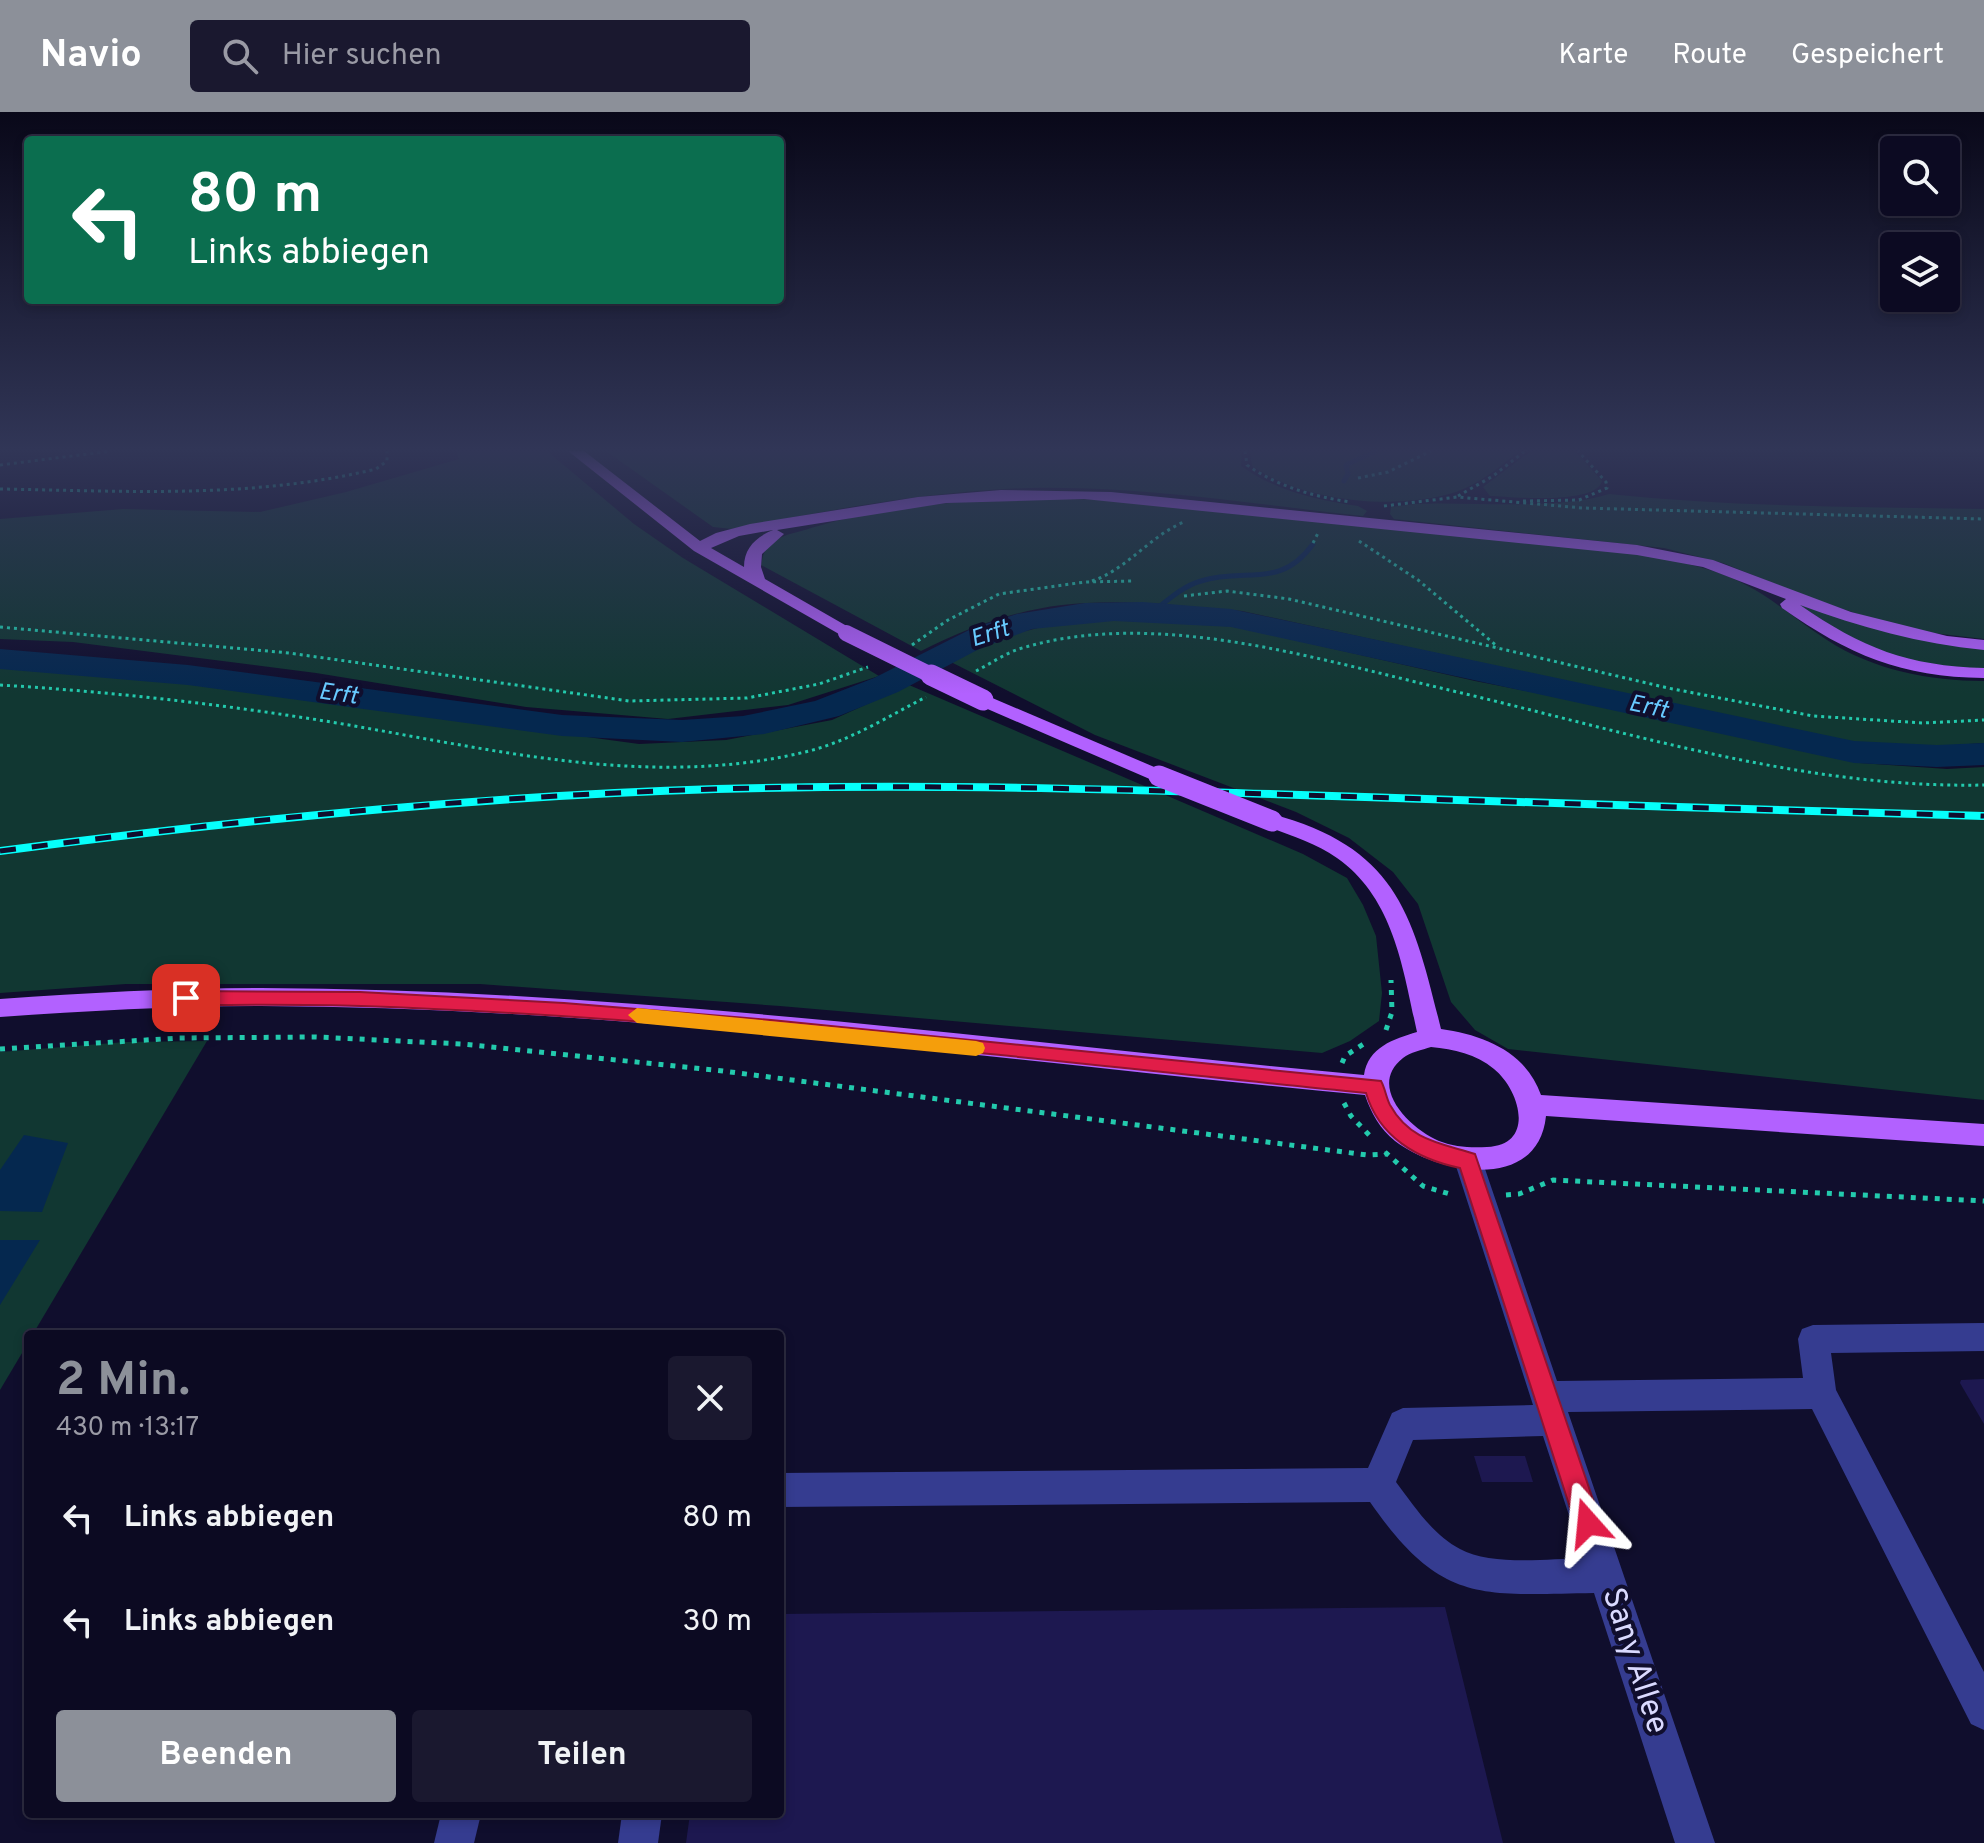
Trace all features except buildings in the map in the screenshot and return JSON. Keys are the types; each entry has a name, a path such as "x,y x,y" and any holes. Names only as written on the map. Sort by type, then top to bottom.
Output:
{"main road":[{"path":"679,532 700,548 846,633 983,700 1341,851 1364,867 1384,889 1401,927 1431,1037"},
{"path":"700,548 710,539 750,532"},
{"path":"700,548 723,548 783,532"},
{"path":"1465,532 1684,557 1727,569 1845,616 1933,638 1984,645"},
{"path":"759,583 752,570 752,555 761,542 776,534"},
{"path":"1727,569 1767,590 1829,634 1862,651 1917,669 1984,673"},
{"path":"0,1008 236,997 463,1003 771,1027 1374,1086"},
{"path":"1431,1037 1458,1040 1484,1049 1507,1064 1524,1083 1533,1105 1533,1123 1519,1146 1492,1159 1468,1160 1441,1155 1415,1143 1394,1126 1380,1107 1374,1086 1378,1067 1389,1051 1407,1041 1431,1037"},
{"path":"1533,1105 1984,1135"}],"street":[{"name":"Sany Allee","path":"1468,1160 1695,1843"},
{"path":"1984,1337 1813,1339 1821,1393 1984,1711"},
{"path":"1378,1485 1403,1424 1550,1409 1821,1393"},
{"path":"784,1490 1378,1485"},
{"path":"1378,1485 1411,1531 1455,1566 1494,1575 1605,1575"},
{"path":"454,1843 460,1818"},
{"path":"638,1843 641,1818"}],"path":[{"path":"908,647 948,620 999,594 1105,577 1162,532"},
{"path":"1352,536 1418,580 1501,649"},
{"path":"1085,582 1132,581"},
{"path":"1184,596 1227,591 1289,599 1668,688 1813,716 1923,723 1984,720"},
{"path":"0,627 275,651 629,701 747,698 842,678 874,664"},
{"path":"1383,1033 1392,1012 1390,967"},
{"path":"0,1049 179,1038 316,1037 462,1044 723,1071 1367,1155 1386,1154 1347,1110 1342,1084 1343,1059 1373,1038"},
{"path":"1553,1180 1984,1201"}],"green space":[{"path":"0,532 645,532 683,558 879,676 788,705 668,719 526,707 316,673 73,642 0,639"},
{"path":"800,532 1423,532 1641,554 1695,566 1746,585 1827,640 1863,659 1923,676 1984,681 1984,743 1924,747 1848,743 1242,611 1197,607 1107,602 1043,608 989,622 921,651 761,565 769,545"},
{"path":"1513,532 1984,532 1984,639 1933,633 1873,619 1723,563 1664,548"},
{"path":"1792,600 1863,624 1984,649 1984,668 1956,670 1869,651"},
{"path":"1142,618 1232,626 1475,681 1670,719 1860,763 1947,769 1984,767 1984,1100 1508,1049 1475,1030 1451,1002 1418,904 1393,872 1349,838 1296,812 1095,735 947,660 1002,637 1065,621"},
{"path":"0,668 143,677 639,744 726,740 832,720 909,685 1303,854 1347,878 1376,936 1382,993 1379,1021 1350,1041 1322,1053 780,1006 480,984 126,984 0,993"},
{"path":"207,1041 35,1330 24,1330 24,1350 0,1390 0,1052 125,1042"}],"water":[{"path":"24,1135 68,1143 42,1212 0,1211 0,1170"},
{"path":"0,1240 40,1240 0,1305"}],"waterway":[{"path":"1154,611 1194,583 1217,577 1275,572 1288,567 1313,544"},
{"name":"Erft","path":"0,659 188,675 562,725 682,731 764,724 827,708 886,685 984,635 1028,621 1085,612 1143,612 1231,618 1854,752 1937,756 1984,754"}],"railway":[{"path":"0,851 179,829 447,804 626,792 797,787 1122,790 1984,816"}],"slow traffic":[{"path":"637,1015 976,1048"}],"route":[{"path":"186,998 360,999 564,1010 771,1027 1374,1086 1380,1107 1394,1126 1415,1143 1441,1155 1468,1160 1588,1523"}]}
